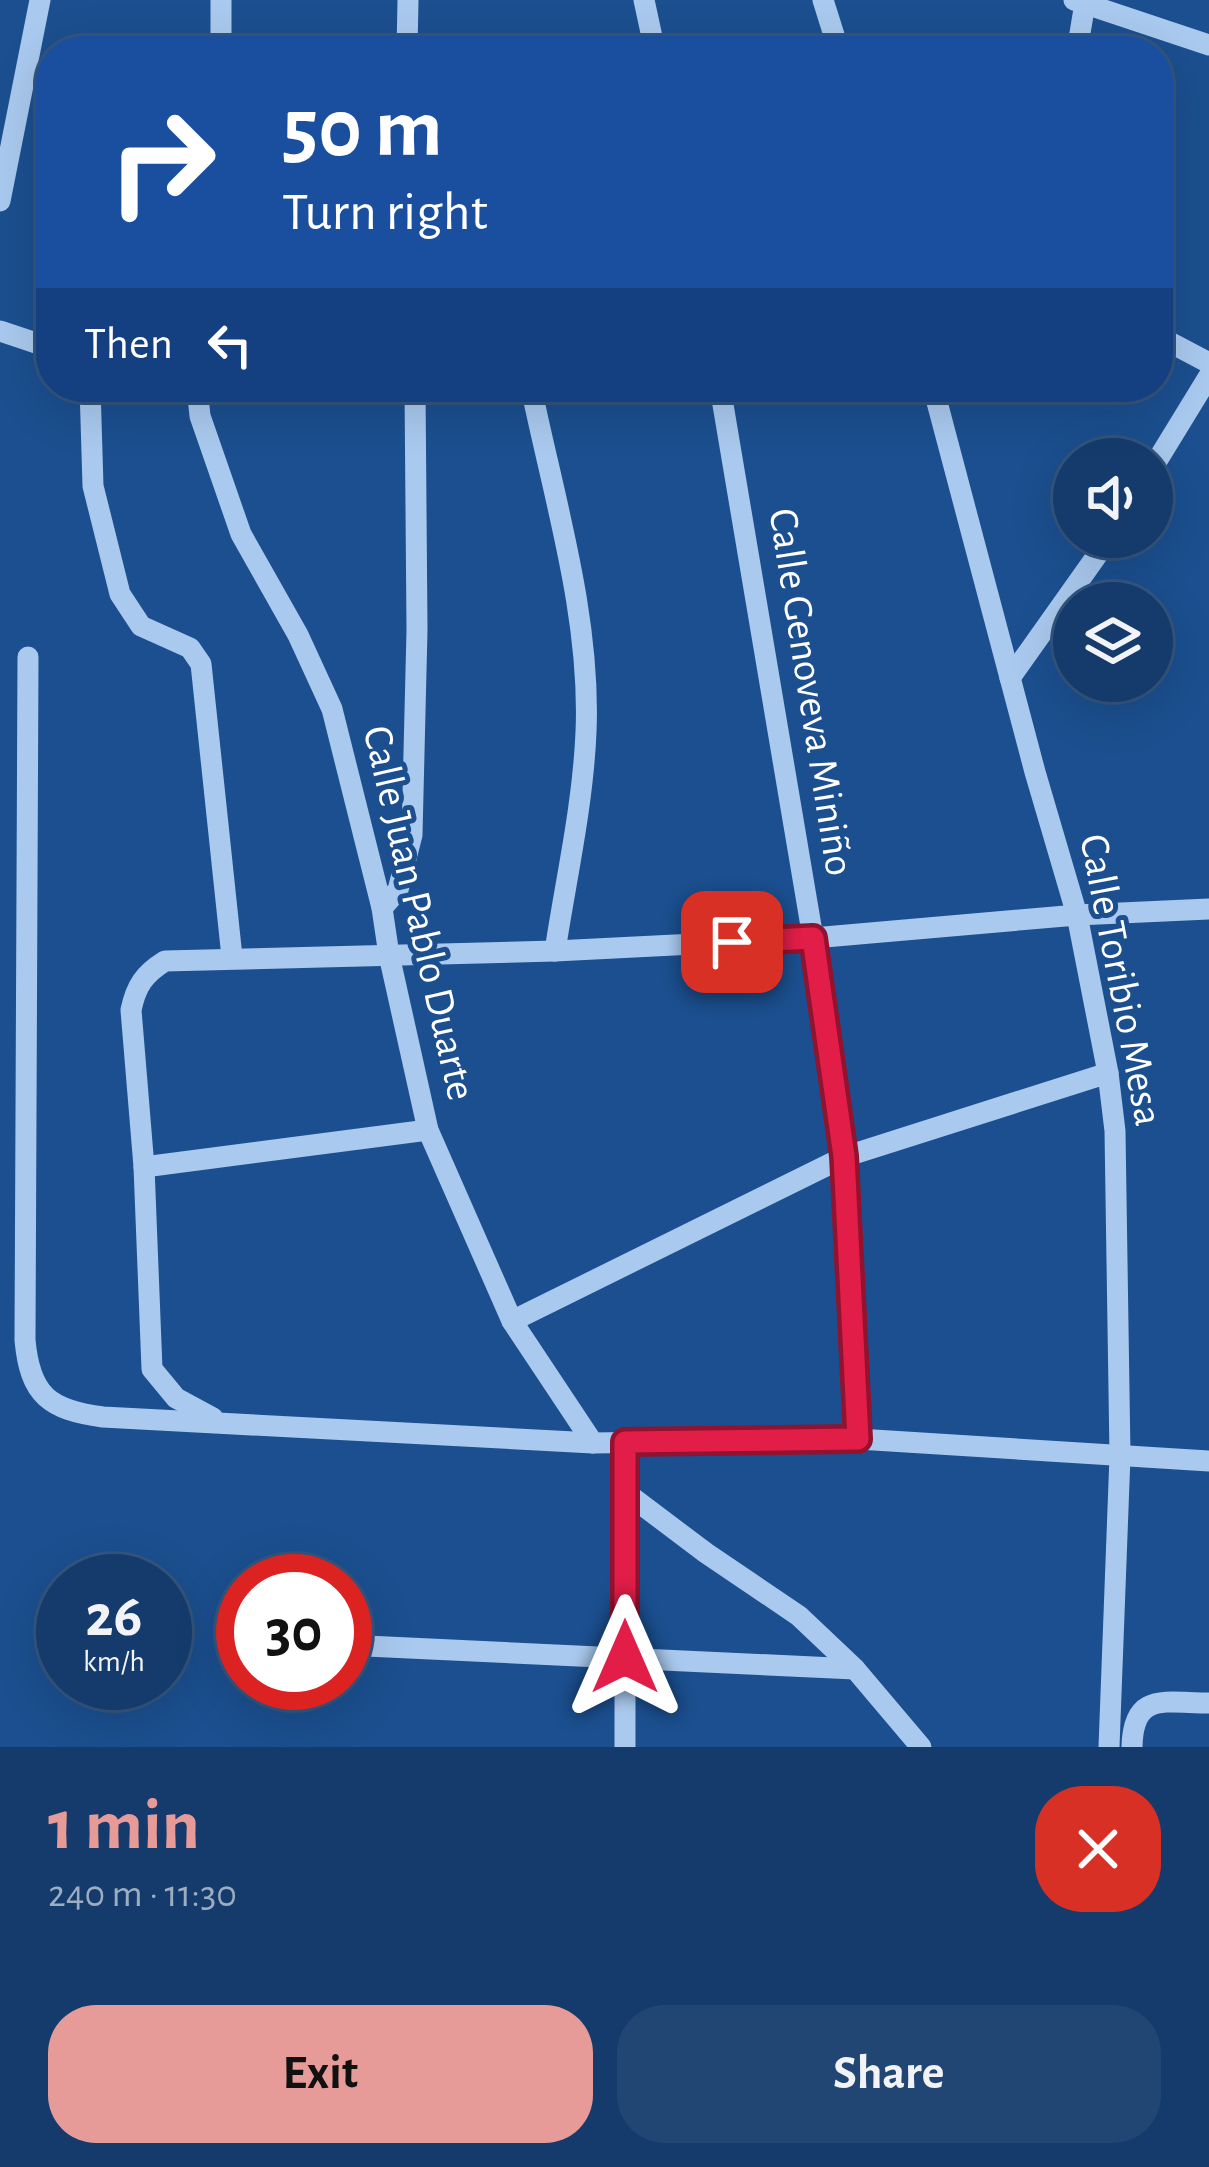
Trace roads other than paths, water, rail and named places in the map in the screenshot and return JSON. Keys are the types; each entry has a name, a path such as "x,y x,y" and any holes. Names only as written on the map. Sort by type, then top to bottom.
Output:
{"street":[{"path":"0,201 40,0"},
{"path":"220,36 221,0"},
{"path":"407,36 408,0"},
{"path":"644,0 652,36"},
{"path":"823,0 834,36"},
{"path":"1078,36 1079,2 1209,45"},
{"path":"0,331 36,343"},
{"path":"1173,344 1209,364"},
{"path":"1171,438 1209,376"},
{"path":"90,402 93,486 120,594 142,626 190,648 202,664 232,957"},
{"name":"Calle Juan Pablo Duarte","path":"199,402 241,534 298,635 332,709 382,908 388,955 428,1130 512,1321 593,1443"},
{"path":"382,908 398,890 412,835 415,402"},
{"path":"534,402 585,671 582,771 555,951"},
{"name":"Calle Genoveva Miniño","path":"723,402 813,938 844,1156 858,1439"},
{"name":"Calle Toribio Mesa","path":"937,402 1077,915 1108,1073 1115,1131 1120,1456 1109,1747"},
{"path":"1010,678 1095,558"},
{"path":"28,657 28,1371 36,1389 56,1406 79,1414 593,1443 858,1439 1209,1461"},
{"path":"219,1421 176,1398 152,1369 131,1030 135,989 149,971 165,961 555,951 1209,909"},
{"path":"512,1321 844,1156 1108,1073"},
{"path":"143,1167 428,1130"},
{"path":"625,1442 625,1747"},
{"path":"625,1492 799,1616 855,1669 921,1747"},
{"path":"372,1646 855,1669"},
{"path":"1132,1747 1132,1724 1142,1708 1154,1702 1209,1703"}]}
